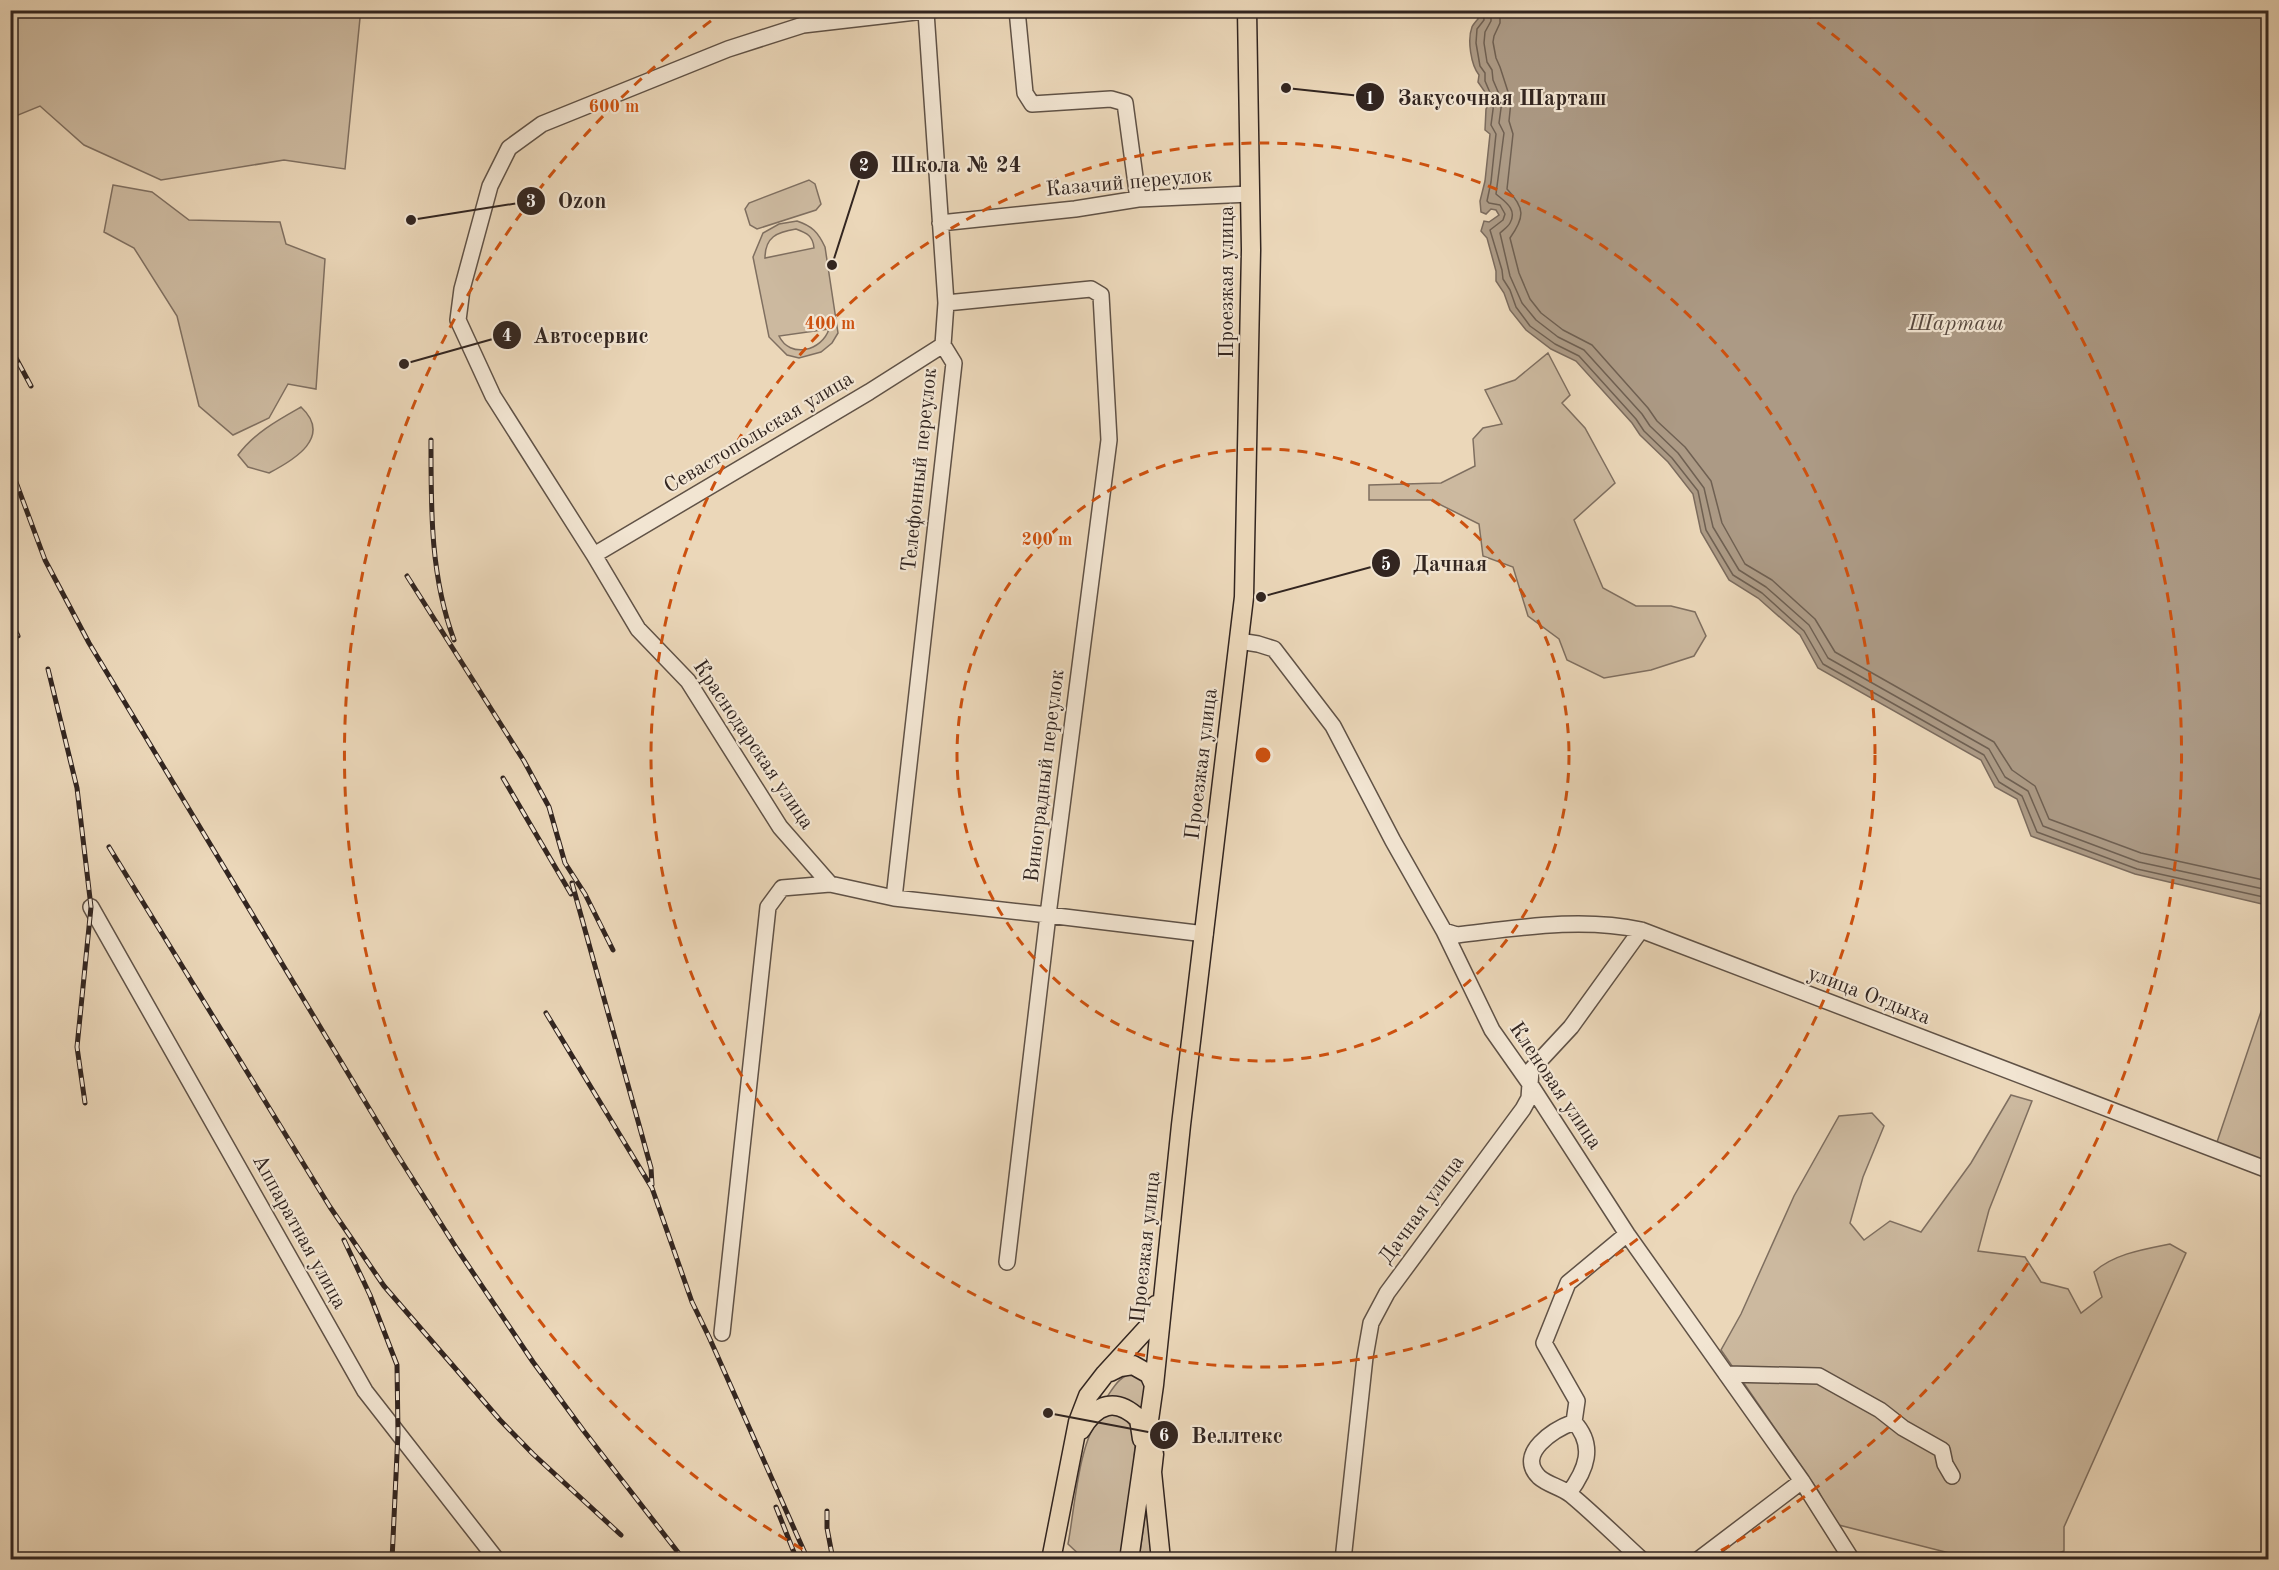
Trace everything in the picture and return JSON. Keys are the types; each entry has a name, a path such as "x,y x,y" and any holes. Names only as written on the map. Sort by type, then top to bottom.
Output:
{"main road":[{"name":"Проезжая улица","path":"1129,1560 1153,1393 1181,1125 1244,597 1248,486 1250,194 1247,10"},
{"path":"1051,1560 1072,1448 1078,1422 1088,1396 1105,1374 1149,1327 1165,1278"},
{"path":"1105,1374 1120,1367 1133,1365 1149,1374 1156,1428 1152,1472 1161,1560"},
{"path":"1072,1448 1083,1426 1095,1411 1114,1405 1128,1410 1138,1419 1141,1427 1142,1462"}],"street":[{"path":"1017,10 1025,93 1032,104 1111,99 1125,103 1138,200"},
{"name":"Краснодарская улица","path":"830,884 780,827 688,681 638,629 493,396 458,320 462,289 490,186 509,148 542,124 802,18 929,11"},
{"name":"Телефонный переулок","path":"894,898 954,363 943,345 946,303 929,11"},
{"name":"Казачий переулок","path":"940,223 1138,200 1250,194"},
{"name":"Виноградный переулок","path":"946,303 1091,290 1101,295 1108,440 1007,1262"},
{"name":"Севастопольская улица","path":"594,555 869,392 943,345"},
{"name":"Кленовая улица","path":"1239,641 1274,649 1334,726 1392,842 1444,931 1492,1030 1530,1084 1627,1234 1802,1481 1852,1560"},
{"path":"722,1332 768,907 782,888 830,884 894,898 1205,934"},
{"name":"Аппаратная улица","path":"91,907 365,1391 497,1560"},
{"name":"улица Отдыха","path":"1444,931 1457,935 1546,924 1616,924 1641,930 2268,1170"},
{"name":"Дачная улица","path":"1343,1560 1365,1357 1371,1323 1387,1293 1523,1109 1529,1098 1531,1070 1571,1027 1641,930"},
{"path":"1569,1492 1579,1479 1586,1454 1582,1431 1574,1422 1577,1401 1544,1343 1568,1283 1627,1234"},
{"path":"1726,1374 1819,1376 1880,1410 1903,1428 1942,1450 1945,1464 1952,1476"},
{"path":"1574,1422 1561,1427 1539,1443 1534,1450 1535,1472 1540,1478 1569,1492 1642,1560"},
{"path":"1698,1560 1802,1481"}],"shaded area":[{"path":"11,11 358,11 360,18 345,169 284,160 161,180 84,145 40,106 11,118"},
{"path":"809,180 815,184 821,204 816,210 757,229 750,225 745,209 749,203"},
{"path":"113,185 152,192 189,220 280,222 286,244 325,259 316,389 288,384 269,418 233,435 199,406 177,316 134,248 104,232"},
{"path":"797,221 811,227 825,247 838,333 832,343 821,352 799,358 787,355 769,337 753,257 763,233 779,224","holes":["796,229 809,235 814,248 765,258 767,245 773,237","829,329 820,343 806,349 790,348 779,336"]},
{"path":"1548,353 1570,395 1562,403 1585,428 1615,483 1574,520 1603,588 1636,606 1671,606 1695,612 1706,636 1694,656 1651,670 1604,678 1567,660 1559,639 1528,616 1513,567 1483,556 1479,524 1431,500 1369,500 1369,485 1441,483 1475,466 1473,439 1483,428 1502,424 1485,390 1515,380"},
{"path":"301,407 310,418 313,428 312,438 299,454 269,473 248,467 238,455 244,447 267,428"},
{"path":"2268,991 2268,1164 2216,1145"},
{"path":"2011,1095 2032,1101 1989,1210 1978,1251 2025,1257 2041,1282 2068,1289 2081,1313 2102,1297 2094,1272 2110,1261 2130,1253 2170,1244 2186,1253 2064,1527 2064,1551 2043,1559 1973,1559 1835,1524 1819,1492 1721,1350 1741,1314 1794,1196 1839,1116 1872,1113 1884,1126 1863,1177 1850,1223 1864,1240 1890,1221 1921,1232 1971,1163"},
{"path":"1136,1373 1144,1387 1141,1413 1107,1397 1122,1378"},
{"path":"1111,1414 1126,1421 1136,1434 1126,1559 1084,1559 1068,1544 1078,1477 1093,1428 1100,1416"},
{"path":"1147,1502 1154,1559 1139,1559"}],"water":[{"name":"Шарташ","path":"1477,11 2268,11 2268,903 2262,904 2135,874 2031,836 2017,799 1995,787 1981,760 1818,668 1800,635 1758,598 1729,580 1701,532 1693,494 1668,462 1640,435 1576,361 1551,349 1526,330 1510,310 1504,293 1496,281 1496,271 1487,238 1481,231 1484,221 1489,222 1499,215 1496,210 1491,209 1486,214 1481,212 1480,201 1485,181 1490,134 1485,130 1486,109 1489,104 1478,82 1479,75 1471,52 1471,32 1472,26 1478,19"}],"railway":[{"path":"10,347 31,386"},
{"path":"431,440 432,516 436,566 446,616 454,640"},
{"path":"10,466 45,560 89,643 393,1148 533,1362 684,1560"},
{"path":"407,576 524,761 549,807 565,863 585,894 613,950"},
{"path":"10,618 18,636"},
{"path":"48,669 77,788 91,907 77,1047 85,1103"},
{"path":"503,778 571,894"},
{"path":"109,847 330,1207 384,1286 500,1420 533,1454 621,1535"},
{"path":"572,883 651,1168 652,1185"},
{"path":"546,1013 652,1188 692,1302 808,1560"},
{"path":"344,1240 370,1295 397,1365 398,1433 392,1560"},
{"path":"776,1507 797,1560"},
{"path":"827,1511 827,1528 833,1560"}],"place":[{"name":"Закусочная Шарташ","path":"1286,88"},
{"name":"Ozon","path":"411,220"},
{"name":"Школа № 24","path":"832,265"},
{"name":"Автосервис","path":"404,364"},
{"name":"Дачная","path":"1261,597"},
{"name":"Веллтекс","path":"1048,1413"}]}
